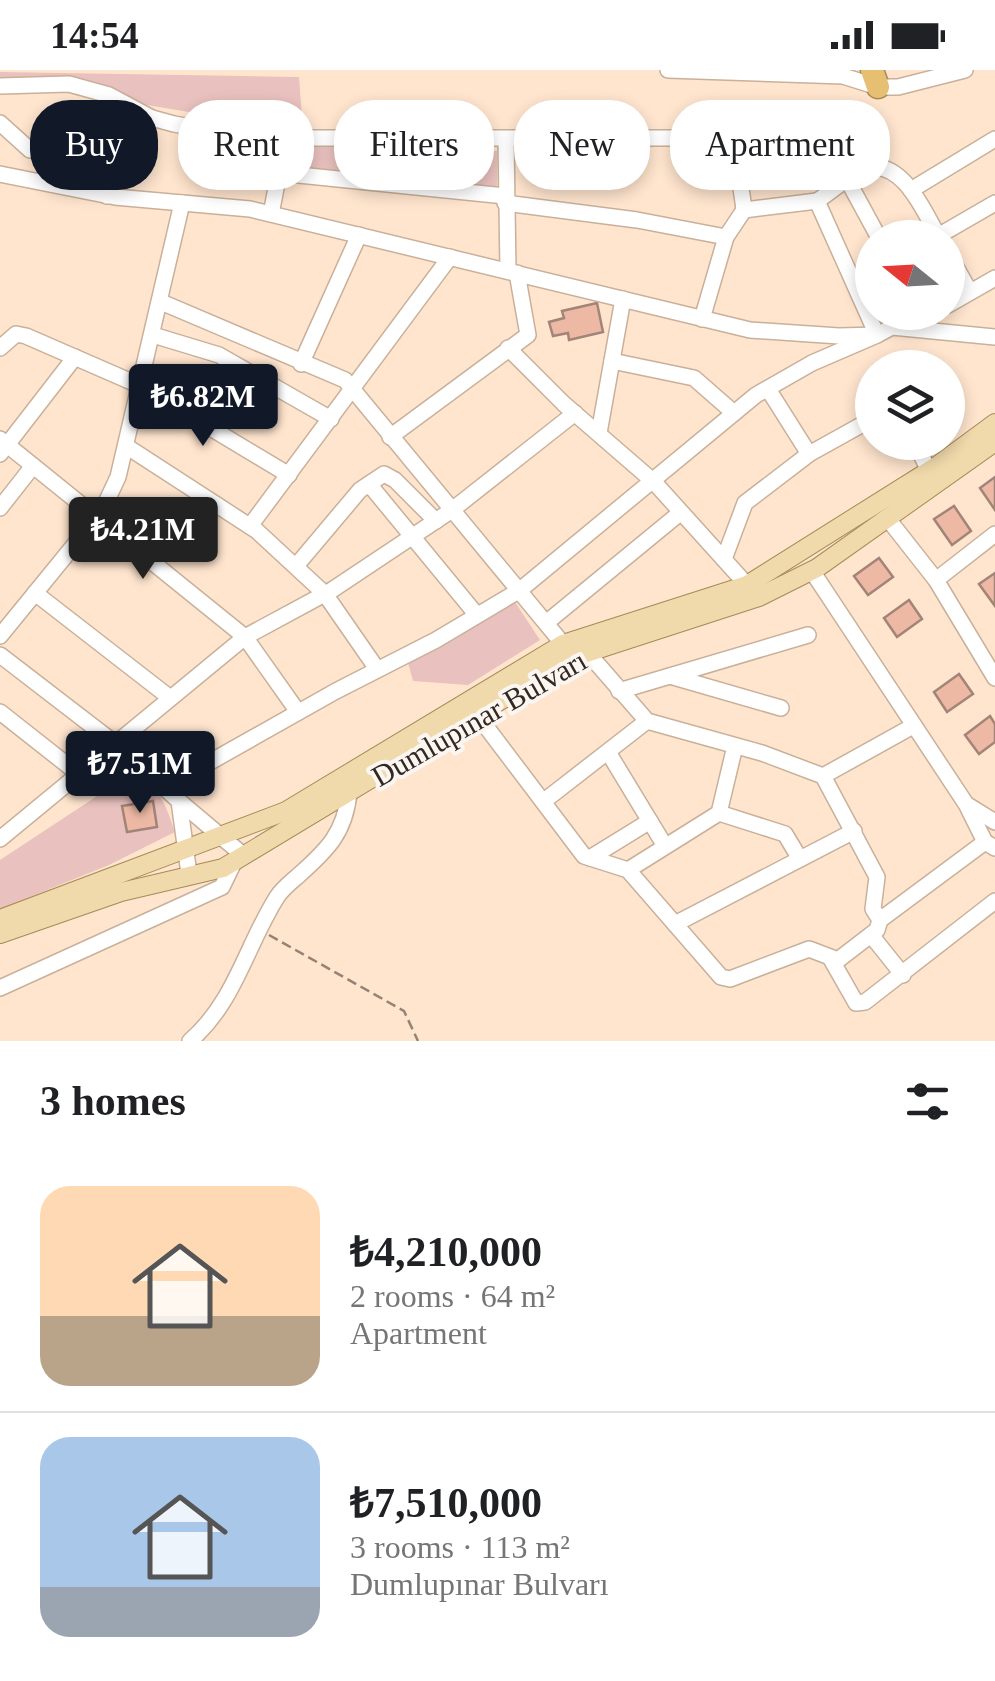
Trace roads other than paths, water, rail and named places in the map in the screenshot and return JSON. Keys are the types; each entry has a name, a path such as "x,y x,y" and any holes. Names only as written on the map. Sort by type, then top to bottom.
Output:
{"main road":[{"name":"Dumlupınar Bulvarı","path":"0,918 302,802 563,644 747,584 929,471 995,423"},
{"name":"Dumlupınar Bulvarı","path":"0,934 106,897 189,874 211,872 556,666 587,652 759,596 812,570 995,442"}],"street":[{"path":"668,70 843,76 875,79 898,87 966,70"},
{"path":"0,86 68,84 120,100"},
{"path":"0,124 30,150"},
{"path":"314,137 724,138 741,182 744,210 726,237 702,319"},
{"path":"390,437 528,335 512,272 505,200 506,139"},
{"path":"912,190 995,139"},
{"path":"890,172 912,190 929,220"},
{"path":"0,174 108,196 250,209 750,330 877,335"},
{"path":"314,177 505,200 726,237"},
{"path":"108,196 111,190"},
{"path":"271,214 276,190"},
{"path":"744,210 816,201 834,190"},
{"path":"853,190 869,220"},
{"path":"816,201 877,335"},
{"path":"0,636 98,516 118,477 182,203"},
{"path":"965,221 995,203"},
{"path":"301,364 358,235"},
{"path":"250,526 450,257"},
{"path":"965,295 995,278"},
{"path":"965,283 970,292"},
{"path":"599,433 623,300"},
{"path":"161,302 344,380 563,644"},
{"path":"164,788 520,590 768,388 812,362 886,330"},
{"path":"927,330 995,337"},
{"path":"0,348 16,334 141,386 288,475"},
{"path":"153,336 219,355 331,419"},
{"path":"508,348 654,482 747,584"},
{"path":"75,357 3,446 98,516 245,637 298,712"},
{"path":"612,361 694,378 734,413"},
{"path":"768,388 809,454"},
{"path":"0,840 245,637 325,594 436,521 575,413"},
{"path":"724,558 744,503 809,454 855,428"},
{"path":"126,446 250,526 296,566 325,594 377,670"},
{"path":"924,460 929,471"},
{"path":"0,508 33,466"},
{"path":"296,566 340,512 384,474 436,521"},
{"path":"369,484 476,614"},
{"path":"546,623 680,514"},
{"path":"888,518 936,580 995,678"},
{"path":"936,580 995,534"},
{"path":"478,716 584,856 628,870 721,977 730,980 808,949 838,960 877,930 880,920 990,845 812,570"},
{"path":"35,593 169,697"},
{"path":"619,691 808,635"},
{"path":"587,652 647,722 824,776 877,877 873,909 880,920"},
{"path":"0,655 117,745 220,836 238,858 222,887 0,988"},
{"path":"670,676 781,708"},
{"path":"0,712 80,774"},
{"path":"544,801 647,722"},
{"path":"824,776 913,726"},
{"path":"628,870 719,813 735,746"},
{"path":"608,752 666,846"},
{"path":"190,1041 209,1024 233,989 279,893 325,851 346,819 349,793"},
{"path":"179,801 189,874"},
{"path":"966,804 995,822"},
{"path":"719,813 785,834 800,859"},
{"path":"590,858 650,821"},
{"path":"675,924 854,831"},
{"path":"831,958 856,1003 865,1002 995,900"},
{"path":"871,935 903,975"}]}
